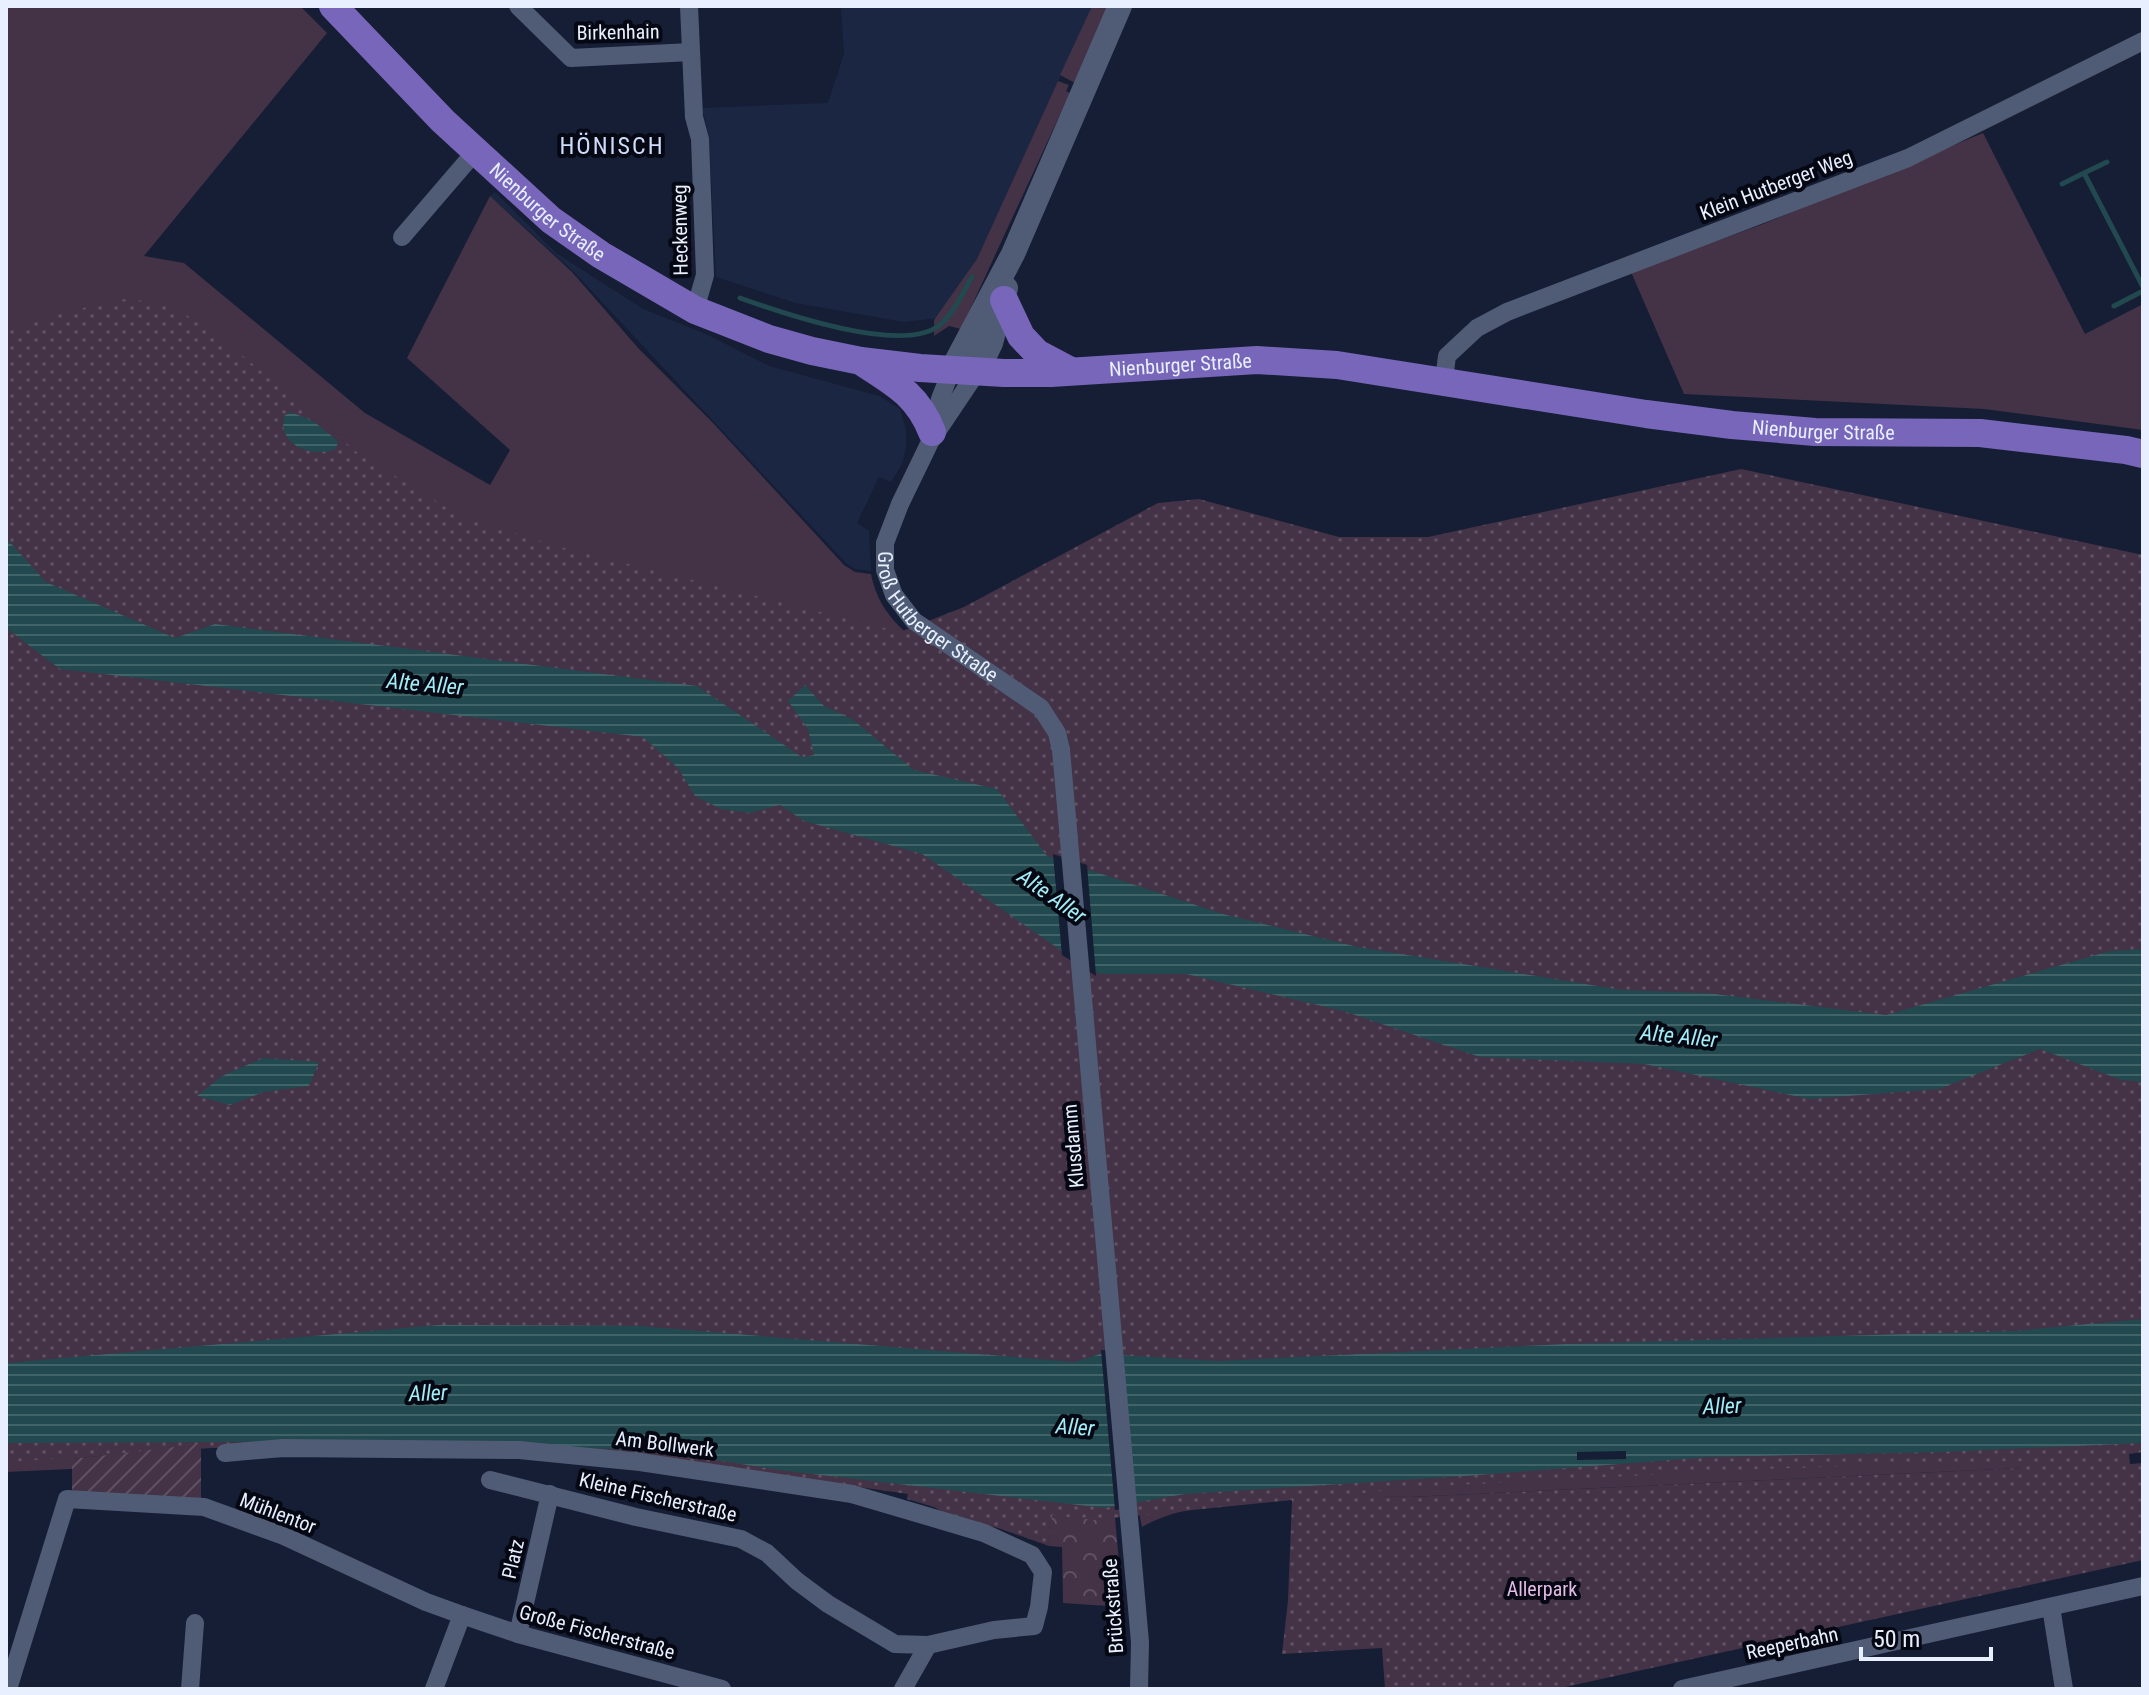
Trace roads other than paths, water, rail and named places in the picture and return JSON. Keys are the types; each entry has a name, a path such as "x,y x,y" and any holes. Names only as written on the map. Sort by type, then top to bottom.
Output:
{"main road":[{"name":"Nienburger Straße","path":"333,6 475,152 551,220 601,255 695,310 769,339 861,361 964,372 1071,371 1257,360 1337,365 1732,425 1815,432 1980,433 2143,454"},
{"name":"Groß Hutberger Straße","path":"964,372 1120,6"},
{"name":"Groß Hutberger Straße","path":"964,372 991,343 1013,254"},
{"path":"1004,300 1021,336 1037,353 1071,371"},
{"path":"861,361 910,394 927,418 931,437"}],"street":[{"name":"Birkenhain","path":"518,6 571,58 691,52"},
{"name":"Heckenweg","path":"689,6 694,117 700,139 705,275 695,310"},
{"name":"Klein Hutberger Weg","path":"1444,380 1447,356 1477,328 1507,312 1908,158 2143,41"},
{"path":"402,237 475,152"},
{"name":"Groß Hutberger Straße","path":"931,437 940,399 964,372"},
{"name":"Groß Hutberger Straße","path":"964,372 900,504 885,543 885,570 889,587 914,621 1041,708 1057,733 1063,767"},
{"name":"Klusdamm","path":"1063,767 1127,1520"},
{"name":"Am Bollwerk","path":"225,1453 283,1448 519,1450 640,1462 852,1494 984,1533 1032,1555 1043,1572 1039,1607"},
{"name":"Kleine Fischerstraße","path":"490,1480 636,1517 741,1539 767,1553 828,1604 895,1644 928,1645 994,1630 1034,1626 1039,1607"},
{"name":"Platz","path":"518,1634 550,1494"},
{"name":"Mühlentor","path":"8,1689 67,1499 204,1507 284,1536 426,1602 462,1615"},
{"name":"Brückstraße","path":"1127,1520 1140,1642 1139,1689"},
{"name":"Reeperbahn","path":"1682,1689 2143,1586"},
{"path":"2051,1607 2064,1689"},
{"path":"434,1689 462,1615"},
{"name":"Große Fischerstraße","path":"462,1615 518,1634 722,1689"},
{"path":"190,1689 195,1623"},
{"path":"903,1689 928,1645"}],"water":[{"path":"291,412 313,421 338,441 336,449 314,452 292,443 283,427 284,416"},
{"name":"Alte Aller","path":"6,538 46,582 175,638 215,624 697,686 802,757 814,755 808,729 788,701 805,685 824,706 852,719 914,770 997,789 1047,856 1223,914 1358,947 1622,990 1706,993 1886,1015 2110,951 2143,949 2143,1082 2121,1080 2040,1049 1939,1089 1809,1099 1644,1064 1480,1057 1343,1011 1186,974 1100,974 922,854 804,821 780,805 750,813 721,809 695,796 678,768 643,737 60,669 6,628"},
{"path":"263,1058 319,1062 309,1086 264,1092 230,1105 197,1096 222,1076"},
{"name":"Aller","path":"2143,1319 2143,1443 1941,1452 1709,1457 1185,1494 1105,1508 613,1449 431,1441 6,1443 6,1363 439,1325 639,1326 1075,1362 1100,1354 1219,1361 1566,1344 2014,1331"}],"waterway":[{"path":"2107,162 2084,173 2143,287"},
{"path":"2062,184 2084,173"},
{"path":"740,298 839,328 895,336 919,334 943,322 972,277"},
{"path":"2114,306 2143,291"}],"district":[{"name":"HÖNISCH","path":"612,146"}],"park label":[{"name":"Allerpark","path":"1542,1589"}]}
